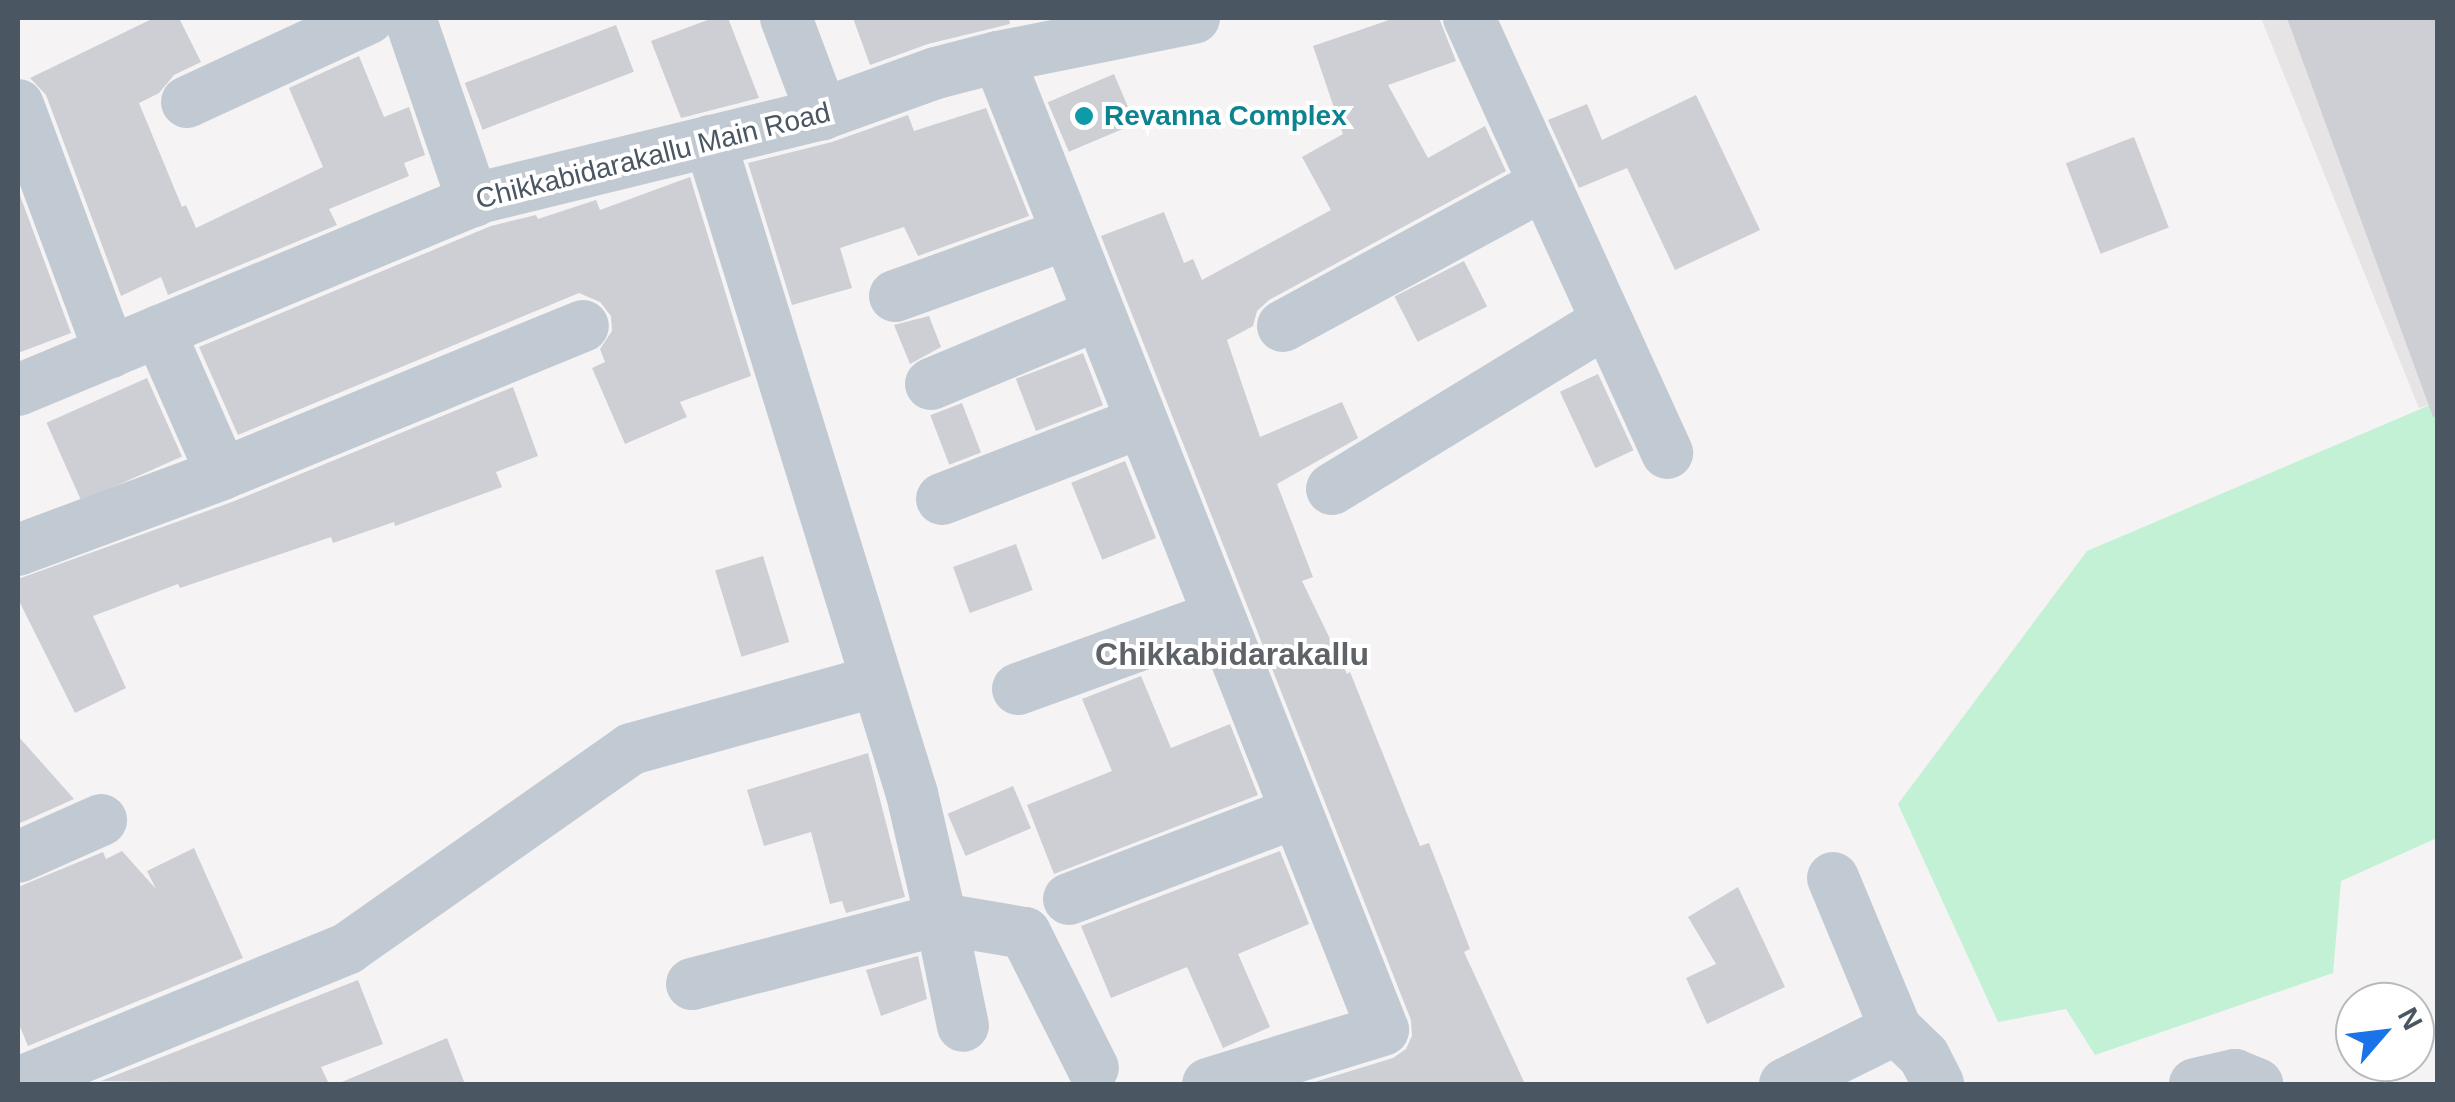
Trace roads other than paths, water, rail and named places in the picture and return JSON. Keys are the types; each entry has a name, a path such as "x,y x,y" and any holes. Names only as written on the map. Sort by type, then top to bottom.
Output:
{"street":[{"path":"187,102 370,18"},
{"path":"410,18 473,200"},
{"path":"786,18 822,114"},
{"name":"Chikkabidarakallu Main Road","path":"18,390 473,200 822,114 936,74 998,58 1048,31 1194,18"},
{"path":"1469,18 1667,453"},
{"path":"998,58 1382,1030 1208,1084"},
{"path":"18,105 110,352"},
{"path":"710,141 912,794 963,1026"},
{"path":"1283,326 1544,184"},
{"path":"895,296 1068,234"},
{"path":"930,384 1098,314"},
{"path":"1332,489 1607,321"},
{"path":"18,550 222,474 583,326"},
{"path":"158,331 222,474"},
{"path":"942,499 1142,422"},
{"path":"1018,690 1218,616"},
{"path":"18,1083 348,948 630,749 877,682"},
{"path":"1069,899 1294,813"},
{"path":"18,857 101,820"},
{"path":"1833,878 1896,1029 1924,1056 1938,1084"},
{"path":"692,984 942,919 1025,932 1094,1068"},
{"path":"1785,1084 1896,1029"},
{"path":"2196,1084 2235,1075 2258,1084"}],"place":[{"name":"Revanna Complex","path":"1084,116"}],"district":[{"name":"Chikkabidarakallu","path":"1232,654"}]}
